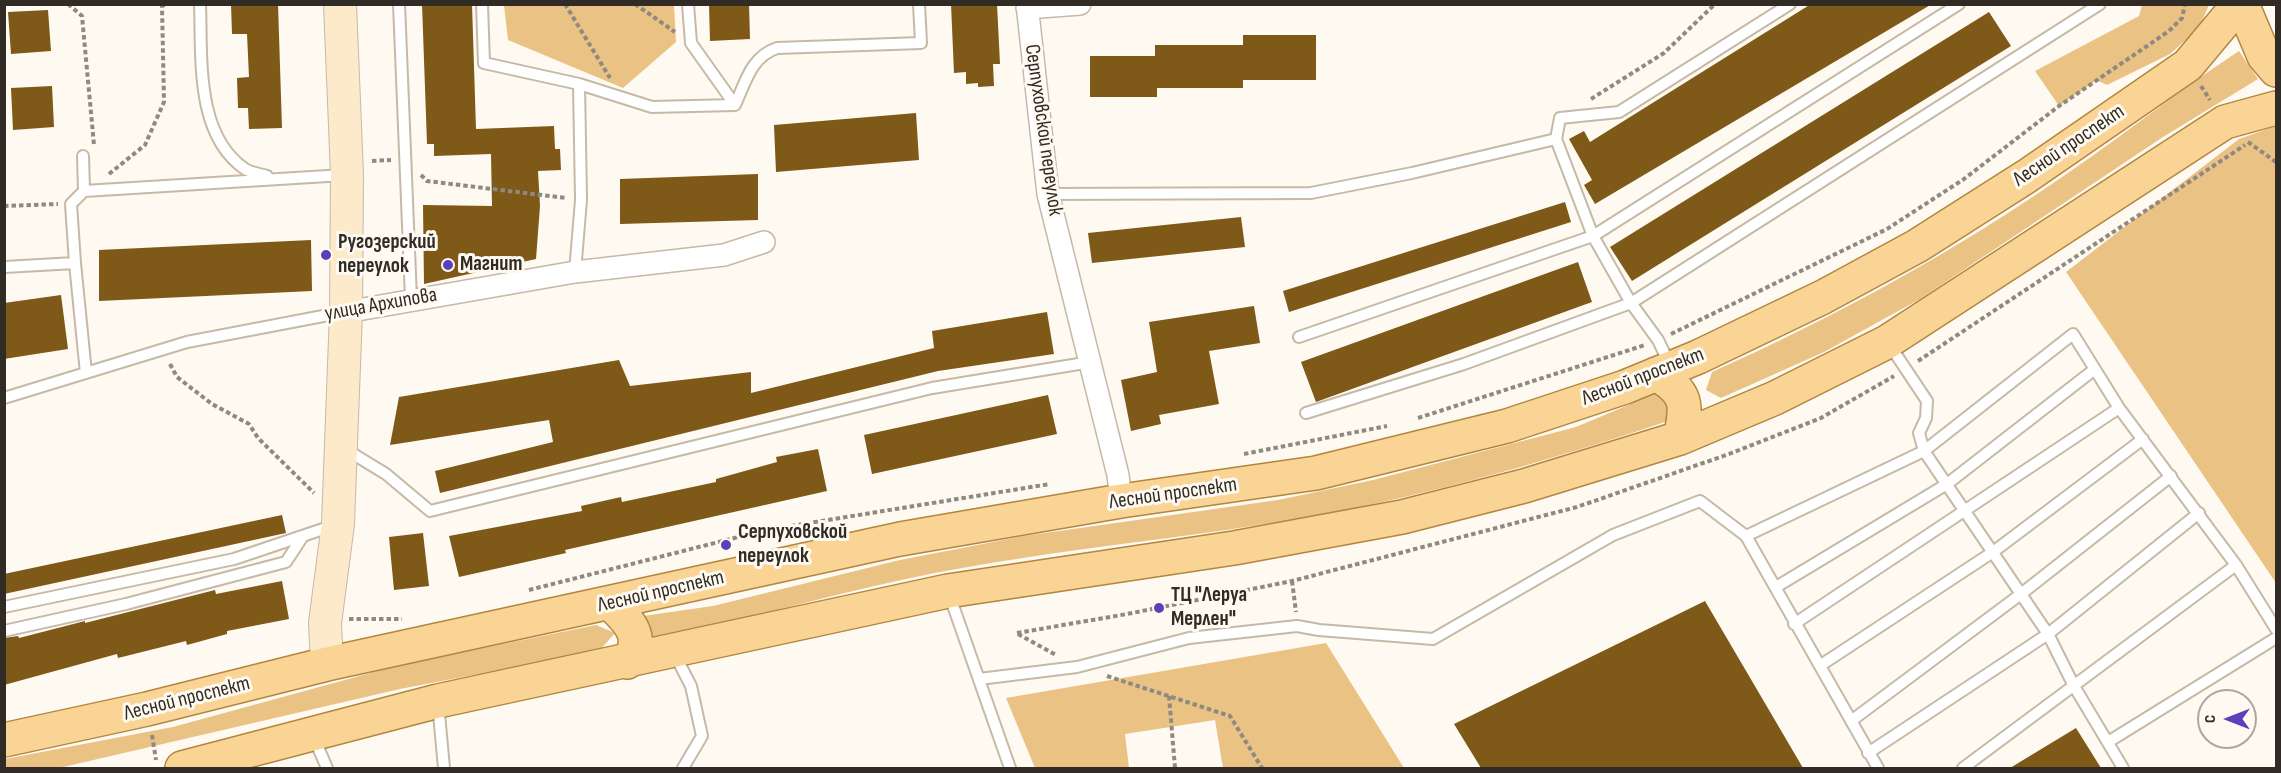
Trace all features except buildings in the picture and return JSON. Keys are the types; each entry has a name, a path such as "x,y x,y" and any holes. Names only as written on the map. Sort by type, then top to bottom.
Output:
{"main road":[{"path":"327,664 325,623 338,524 346,312 347,169 340,4"},
{"path":"2240,4 2264,56 2277,70"},
{"name":"Лесной проспект","path":"4,740 147,709 327,664 611,604 900,539 1121,501 1316,472 1393,456 1507,426 1823,297 1917,246 2027,176 2188,65 2240,4"},
{"path":"182,768 438,701 674,652 948,591 1234,548 1402,517 1524,486 1680,438 1775,398 1887,342 2277,108"},
{"path":"1671,360 1696,378 1699,396 1711,410 1730,417"},
{"path":"1671,360 1675,385 1684,400 1685,418 1680,438"},
{"path":"611,604 628,620 636,635 635,652 627,662"}],"street":[{"path":"1027,6 1080,4"},
{"name":"Серпуховской переулок","path":"1027,6 1048,194 1118,475 1121,501"},
{"name":"улица Архипова","path":"346,312 575,272 724,255 764,242"}],"lane":[{"path":"200,4 202,72 213,133 246,170 276,179"},
{"path":"399,4 411,300"},
{"path":"482,4 484,63 579,84 652,107 735,105"},
{"path":"688,4 691,43 735,105"},
{"path":"735,105 754,61 765,52 777,48 921,43 919,4"},
{"path":"1671,360 1631,303 1593,236 1556,139 1560,118 1619,112 1790,4"},
{"path":"1299,337 1593,236 1959,4"},
{"path":"1306,413 1464,364 1631,303 2100,4"},
{"path":"575,272 581,200 579,84"},
{"path":"1048,194 1311,193 1412,174 1556,139"},
{"path":"83,156 86,191"},
{"path":"86,373 71,204 86,191 276,179 347,169"},
{"path":"4,267 75,263"},
{"name":"улица Архипова","path":"4,398 187,342 346,312"},
{"path":"1746,536 1924,451 2073,334 2119,408 2199,513 2277,629"},
{"path":"1887,342 1927,401 1926,418 1918,433 1924,451 2048,634 2074,686 2123,768"},
{"path":"342,447 386,474 430,511 932,388 1091,362"},
{"path":"1776,587 1947,483 2095,369"},
{"path":"1794,624 2119,408"},
{"path":"1821,665 1994,552 2143,439"},
{"path":"1851,721 2022,594 2171,476"},
{"path":"979,680 1077,667 1189,638 1298,626 1319,630 1433,639 1613,535 1700,501 1746,536 1878,768"},
{"path":"1869,753 2048,634 2199,513"},
{"path":"4,607 234,559 338,524"},
{"path":"4,631 126,604 286,562 303,536"},
{"path":"1963,768 2236,565"},
{"path":"948,591 1010,768"},
{"path":"2108,742 2277,638"},
{"path":"674,652 691,686 702,736 683,768"},
{"path":"438,701 444,768"},
{"path":"313,735 327,768"}],"path":[{"path":"68,4 82,16 83,27 95,162 83,169"},
{"path":"564,4 622,97"},
{"path":"635,4 691,43"},
{"path":"1560,118 1664,53 1715,4"},
{"path":"1408,422 1671,360 1887,229 1964,179 2059,106 2169,31 2182,18 2185,4"},
{"path":"86,191 145,145 164,102 164,5"},
{"path":"2169,31 2188,65 2237,132 2277,162"},
{"path":"2237,132 2258,140"},
{"path":"1932,352 2237,132"},
{"path":"347,169 405,158 427,181 581,200"},
{"path":"4,206 71,204"},
{"path":"162,350 177,377 212,404 249,424 258,438 317,496"},
{"path":"1239,455 1396,424"},
{"path":"527,591 766,530 994,491 1061,482"},
{"path":"1262,768 1230,716 1077,667 1017,633 1127,615 1292,580 1298,626"},
{"path":"325,623 345,620 406,619"},
{"path":"1169,696 1175,768"}],"shaded area":[{"path":"504,5 674,5 676,42 623,88 508,40"},
{"path":"2142,5 2209,5 2199,28 2170,54 2107,85 2097,80 2059,106 2035,71 2139,16"},
{"path":"2239,51 2258,79 2163,137 1920,299 1824,352 1721,398 1706,390 1712,372 1848,306 1980,231 2087,160"},
{"path":"2276,126 2276,583 2066,272 2239,139"},
{"path":"1659,392 1669,395 1668,421 1557,456 1445,487 1369,505 1254,526 1021,558 906,579 645,643 651,629 643,616 713,606 900,560 1024,536 1278,500 1373,480 1576,427"},
{"path":"596,625 615,633 599,651 400,689 59,768 5,768 5,759 173,727 396,666"},
{"path":"1326,643 1404,768 1223,768 1215,720 1125,734 1129,768 1035,768 1006,698"}],"place":[{"name":"Ругозерский переулок","path":"326,255"},
{"name":"Магнит","path":"448,265"},
{"name":"Серпуховской переулок","path":"726,545"},
{"name":"ТЦ \"Леруа Мерлен\"","path":"1159,608"}]}
